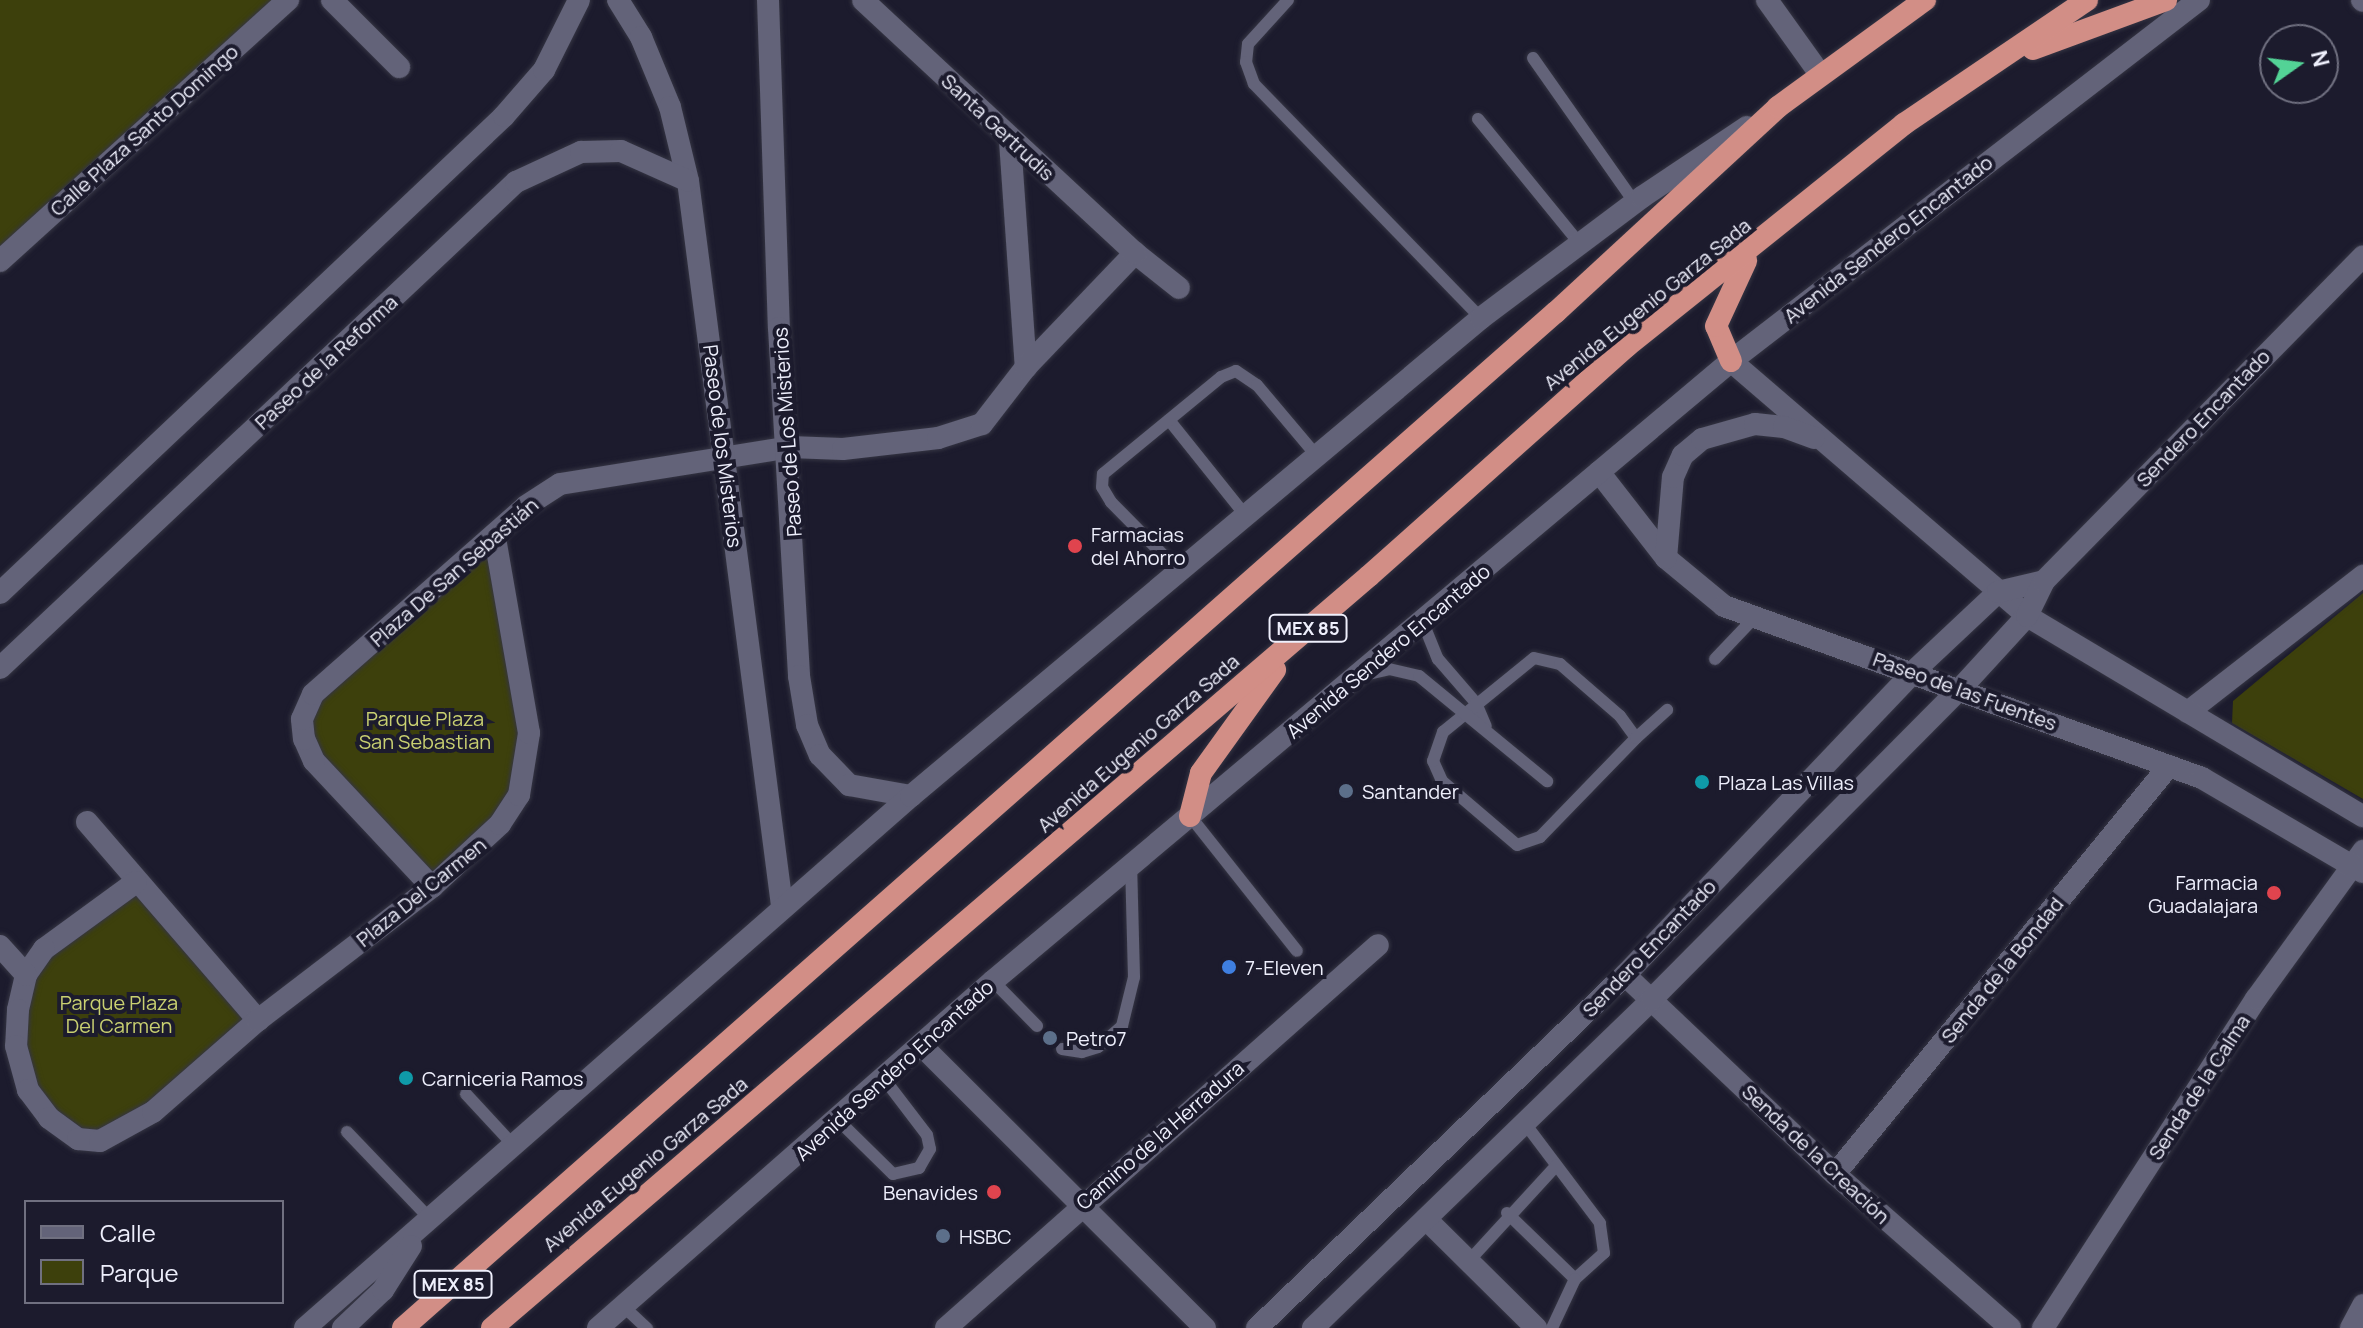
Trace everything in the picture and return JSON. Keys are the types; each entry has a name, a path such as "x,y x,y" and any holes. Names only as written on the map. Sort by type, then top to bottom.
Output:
{"highway":[{"name":"Avenida Eugenio Garza Sada","path":"403,1328 1556,312 1778,107 1925,0"},
{"name":"Avenida Eugenio Garza Sada","path":"492,1328 1318,619 1627,346 1756,247 1904,124 2009,57 2087,0"},
{"path":"2009,57 2166,0"},
{"path":"1731,361 1718,339 1718,312 1756,247"},
{"path":"1190,816 1201,773 1266,680 1318,619"}],"street":[{"name":"Calle Plaza Santo Domingo","path":"0,261 288,0"},
{"path":"332,0 399,67"},
{"path":"0,593 504,116 544,70 579,0"},
{"name":"Paseo de los Misterios","path":"618,0 641,37 670,107 688,181 782,906"},
{"name":"Paseo de Los Misterios","path":"768,0 779,328 790,447 799,676 807,725 820,755 849,785 911,796"},
{"name":"Santa Gertrudis","path":"863,0 1010,141 1135,253 1179,288"},
{"path":"1767,0 1820,74"},
{"name":"Avenida Sendero Encantado","path":"612,1320 923,1047 993,981 1731,361 2199,0"},
{"name":"Avenida Eugenio Garza Sada","path":"305,1328 426,1226 782,906 1481,318 1635,203 1778,107"},
{"path":"1010,141 1026,367"},
{"name":"Paseo de la Reforma","path":"0,668 516,182 581,152 621,151 688,181"},
{"path":"1026,367 1135,253"},
{"name":"Sendero Encantado","path":"1313,1328 1652,999 1960,689 2027,616 2044,581 2363,256"},
{"path":"1731,361 2027,616 2363,816"},
{"name":"Plaza De San Sebastián","path":"432,887 314,761 304,739 302,719 313,694 495,538 526,506 560,484 790,447 895,443 982,424 1026,367"},
{"path":"1666,558 1673,477 1683,455 1702,439 1755,424 1784,427 1830,445"},
{"name":"Paseo de las Fuentes","path":"1599,472 1666,558 1724,606 1914,671 2169,766 2260,809 2359,863"},
{"name":"Plaza Del Carmen","path":"26,975 16,1046 28,1090 49,1118 78,1139 100,1141 127,1131 258,1020 432,887 500,824 519,795 527,765 529,733 495,538"},
{"path":"2188,712 2363,576"},
{"name":"Sendero Encantado","path":"1257,1328 1625,975 1914,671 1998,592 2044,581"},
{"name":"Senda de la Bondad","path":"1835,1174 2169,766"},
{"path":"87,822 258,1020"},
{"name":"Senda de la Calma","path":"2043,1328 2256,999 2359,863"},
{"path":"0,946 26,975 44,949 136,882"},
{"name":"Camino de la Herradura","path":"946,1328 1080,1204 1378,945"},
{"name":"Senda de la Creación","path":"1625,975 1835,1174 2010,1328"},
{"path":"923,1047 1205,1328"},
{"path":"1426,1219 1536,1328"},
{"path":"343,1328 383,1290 426,1226"},
{"path":"2351,1328 2363,1305"}],"lane":[{"path":"1288,0 1248,44 1246,62 1254,84 1481,318"},
{"path":"1533,58 1635,203"},
{"path":"1478,119 1580,244"},
{"path":"1179,571 1102,487 1103,474 1221,377 1236,371 1257,385 1316,455"},
{"path":"1169,420 1245,515"},
{"path":"1429,616 1424,625 1438,659 1476,703 1486,726"},
{"path":"1715,659 1754,618"},
{"path":"1636,738 1620,716 1547,658 1522,664 1462,714 1443,732 1433,761 1442,781 1517,845 1535,842 1667,710"},
{"path":"1357,676 1406,670 1432,684 1462,714 1486,726 1547,781"},
{"path":"1190,816 1297,951"},
{"path":"1062,1049 1082,1052 1098,1047 1122,1026 1127,1014 1134,977 1131,864"},
{"path":"993,981 1037,1026"},
{"path":"838,1120 893,1174 919,1168 930,1149 927,1135 885,1080"},
{"path":"466,1094 515,1147"},
{"path":"1524,1122 1605,1233 1604,1253 1575,1279 1552,1328"},
{"path":"347,1132 426,1226"},
{"path":"1467,1263 1507,1213 1556,1166"},
{"path":"1507,1213 1575,1279"},
{"path":"612,1320 647,1328"}],"green space":[{"path":"0,0 288,0 0,261"},
{"name":"Parque Plaza San Sebastian","path":"495,538 529,733 519,795 432,887 314,761 303,730 313,694"},
{"path":"2363,593 2363,799 2232,723 2233,701"},
{"name":"Parque Plaza Del Carmen","path":"136,882 258,1020 100,1141 28,1090 18,1010 26,975"}],"place":[{"name":"Farmacias del Ahorro","path":"1075,546"},
{"name":"Plaza Las Villas","path":"1702,782"},
{"name":"Santander","path":"1346,791"},
{"name":"Farmacia Guadalajara","path":"2274,893"},
{"name":"7-Eleven","path":"1229,967"},
{"name":"Petro7","path":"1050,1038"},
{"name":"Carniceria Ramos","path":"406,1078"},
{"name":"Benavides","path":"994,1192"},
{"name":"HSBC","path":"943,1236"}]}
